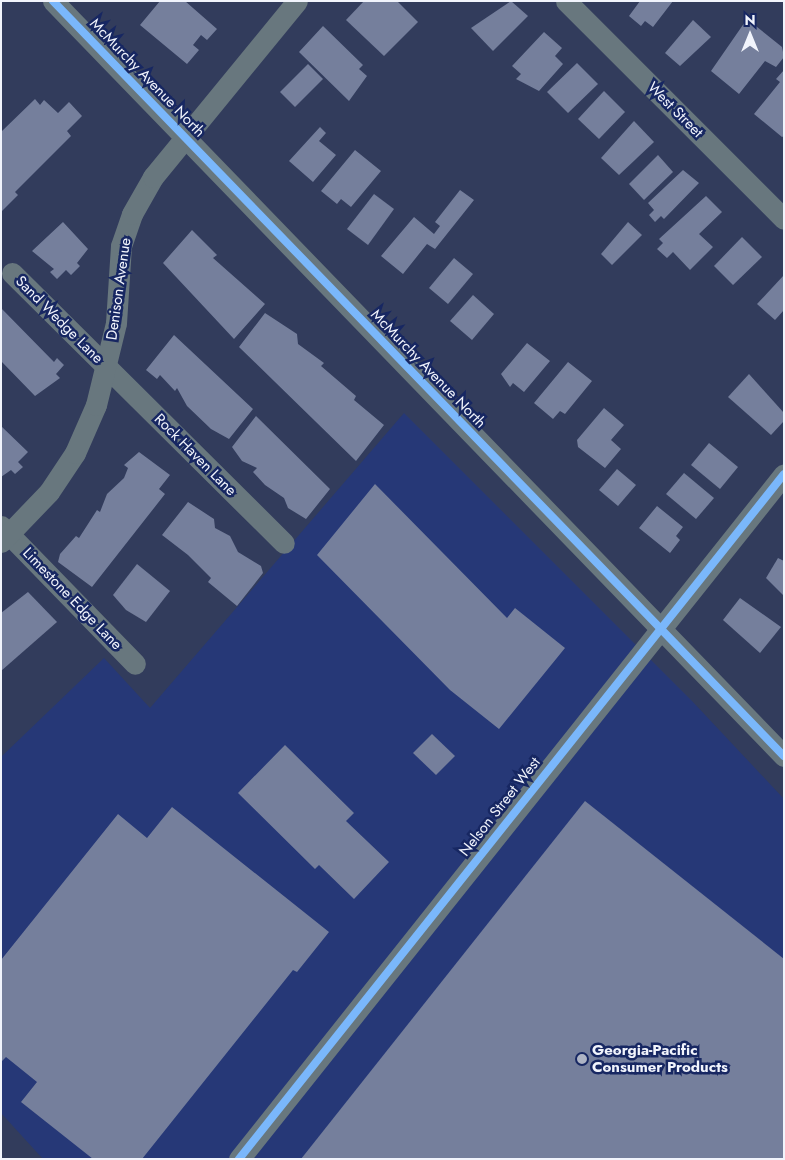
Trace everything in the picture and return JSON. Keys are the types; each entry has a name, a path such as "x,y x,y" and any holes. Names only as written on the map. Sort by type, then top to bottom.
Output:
{"street":[{"name":"McMurchy Avenue North","path":"53,1 784,756"},
{"name":"Denison Avenue","path":"4,534 49,492 75,453 107,368 121,246 132,214 153,177 187,139 297,1"},
{"name":"West Street","path":"566,1 784,219"},
{"name":"Sand Wedge Lane","path":"12,273 107,368"},
{"name":"Rock Haven Lane","path":"107,368 284,543"},
{"name":"Nelson Street West","path":"239,1159 784,474"},
{"name":"Limestone Edge Lane","path":"4,534 135,664"}],"shaded area":[{"path":"404,413 692,701 784,799 784,1159 43,1159 1,1113 1,757 104,658 150,708"}],"building":[{"path":"160,1 185,1 217,29 207,40 201,35 193,45 199,50 187,64 140,25"},
{"path":"364,1 397,1 418,22 384,56 346,20"},
{"path":"511,1 528,16 493,51 471,28"},
{"path":"640,1 673,1 653,27 645,21 641,26 629,16"},
{"path":"747,19 782,47 784,57 776,67 765,61 739,94 711,71"},
{"path":"693,20 711,37 680,66 665,53"},
{"path":"323,26 363,65 359,69 367,76 349,101 299,52"},
{"path":"544,32 562,48 555,56 563,64 539,91 516,79 521,74 512,66"},
{"path":"577,63 598,84 568,113 547,92"},
{"path":"308,64 323,79 295,107 280,92"},
{"path":"784,70 784,136 782,137 754,114 780,82 776,79"},
{"path":"604,91 625,112 599,139 578,119"},
{"path":"35,99 40,105 44,100 58,113 69,102 82,116 67,131 71,136 15,192 18,195 1,212 1,132"},
{"path":"634,121 654,142 619,175 601,158"},
{"path":"320,127 326,133 319,141 336,155 313,182 289,161"},
{"path":"355,150 381,171 351,207 341,199 337,204 321,191"},
{"path":"658,155 673,172 644,200 629,184"},
{"path":"683,170 699,183 664,219 661,216 655,222 649,215 654,210 648,203"},
{"path":"460,190 474,200 435,249 427,244 403,274 381,256 414,217 434,234 440,226 435,222"},
{"path":"374,194 394,209 368,245 347,229"},
{"path":"706,196 722,212 699,234 713,247 690,270 673,252 667,258 657,249 663,243 659,239"},
{"path":"63,222 88,249 77,263 80,266 71,275 66,270 57,279 50,272 54,269 32,251"},
{"path":"628,222 642,235 612,265 601,254"},
{"path":"192,230 217,255 213,258 265,304 234,339 163,263"},
{"path":"742,237 762,257 733,285 714,266"},
{"path":"454,258 473,274 448,304 429,288"},
{"path":"784,275 784,310 775,320 757,304"},
{"path":"473,295 494,314 472,340 450,321"},
{"path":"1,308 54,362 57,358 64,365 56,374 60,378 35,396 1,361"},
{"path":"265,313 297,334 298,344 324,363 321,366 356,396 354,400 384,425 356,461 239,347"},
{"path":"174,335 253,409 229,439 211,429 187,406 177,388 175,391 160,375 157,379 146,370"},
{"path":"527,343 550,361 524,392 513,383 510,387 501,374"},
{"path":"568,362 592,381 565,414 560,411 553,419 534,403"},
{"path":"749,374 784,413 784,421 771,435 728,397"},
{"path":"604,408 624,425 611,440 621,449 605,468 578,447 577,440"},
{"path":"256,416 330,489 306,519 288,508 284,498 265,485 253,472 257,468 242,461 232,447"},
{"path":"1,426 28,452 18,462 23,467 15,474 11,470 1,477"},
{"path":"709,443 738,467 720,489 691,465"},
{"path":"139,452 170,475 159,489 165,494 92,587 58,562 60,554 76,536 79,538 97,510 100,512 107,494 124,478 128,468 124,465"},
{"path":"617,469 636,485 618,506 599,490"},
{"path":"684,473 714,498 696,519 666,494"},
{"path":"375,484 507,618 515,608 565,648 499,729 450,690 317,555"},
{"path":"188,502 214,519 215,528 230,536 238,552 261,566 263,573 237,606 208,582 211,578 188,555 162,535"},
{"path":"657,506 683,527 676,536 680,540 670,553 639,528"},
{"path":"778,558 784,561 784,596 766,578"},
{"path":"137,564 170,591 146,622 126,610 113,595"},
{"path":"28,592 57,622 1,671 1,613"},
{"path":"740,598 781,627 760,653 723,620"},
{"path":"432,734 455,756 436,775 413,753"},
{"path":"285,745 354,813 346,821 389,862 354,899 319,865 315,869 238,793"},
{"name":"Georgia-Pacific Consumer Products","path":"585,801 784,959 784,1159 301,1159"},
{"path":"172,807 329,932 297,972 293,970 142,1159 93,1159 21,1102 37,1082 6,1057 1,1062 1,960 118,814 147,838"}],"cycle path":[{"path":"53,1 784,756"},
{"path":"239,1159 784,474"}],"place":[{"name":"Georgia-Pacific Consumer Products","path":"582,1059"}]}
